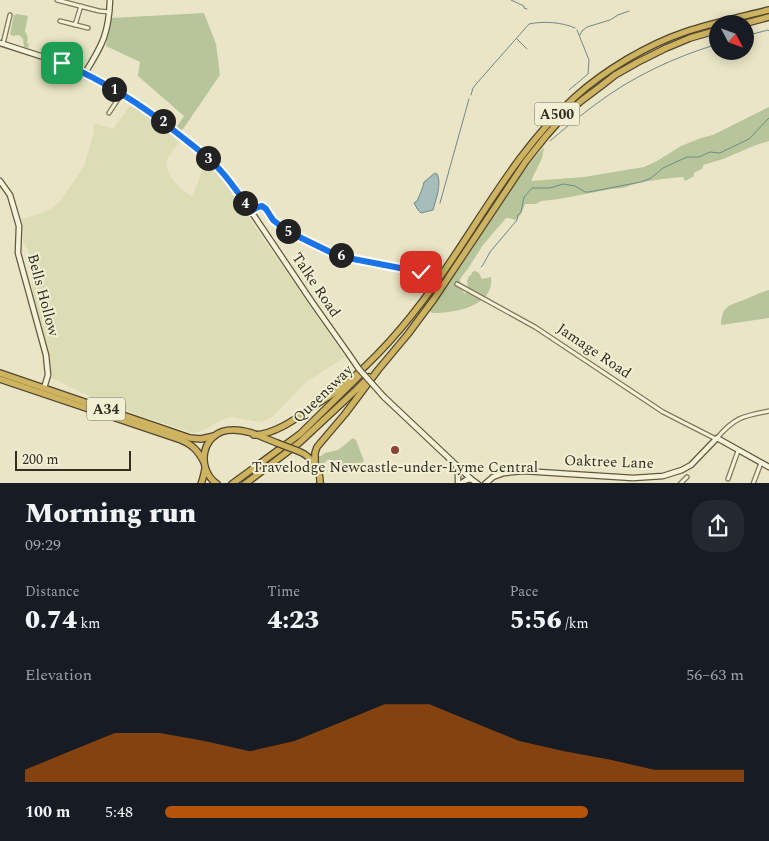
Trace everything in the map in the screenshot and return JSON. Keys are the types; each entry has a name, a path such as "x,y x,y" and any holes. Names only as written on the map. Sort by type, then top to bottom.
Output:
{"highway":[{"name":"A500","path":"417,308 434,286 518,160 539,134 576,96 618,65 684,32 769,10"},
{"path":"754,21 769,17"},
{"name":"A500","path":"419,318 434,299 526,161 562,119 581,101 615,75 666,48 709,33"},
{"path":"254,435 270,433 341,388 365,366 417,308"},
{"name":"Queensway","path":"233,483 300,434 333,403 375,360 403,328 417,308"},
{"path":"321,482 315,464 317,447 419,318"},
{"name":"Queensway","path":"246,483 299,443 356,390 388,356 419,318"},
{"name":"A34","path":"0,373 190,438 214,436"},
{"name":"A34","path":"0,379 181,440 198,450 204,462"},
{"path":"201,483 205,470 205,451 214,436 225,431 239,430 277,443 308,456 315,464"},
{"path":"205,470 216,483"}],"street":[{"path":"57,0 109,12"},
{"path":"85,73 103,42 107,28 110,0"},
{"path":"75,25 81,6"},
{"path":"1,44 10,18"},
{"path":"60,21 88,28"},
{"name":"Talke Road","path":"1,44 62,63 122,93 205,155 236,189 359,369 384,397 475,481"},
{"path":"109,113 122,93"},
{"name":"Bells Hollow","path":"0,181 10,196 19,226 18,252 46,355 48,375 44,388"},
{"path":"251,211 262,206 273,220 287,231 330,252 348,258 421,272"},
{"name":"Jamage Road","path":"457,284 535,327 663,412 769,467"},
{"path":"717,439 735,420 769,411"},
{"name":"Oaktree Lane","path":"461,483 466,480 486,482 504,473 523,471 633,478 663,476 691,465 717,439"},
{"path":"728,479 738,450"},
{"path":"454,462 458,470 459,483"},
{"path":"753,483 761,463"},
{"path":"681,483 687,476"}],"green space":[{"path":"204,13 216,44 220,75 181,132 176,128 184,116 138,76 140,62 106,46 111,18"},
{"path":"14,15 28,16 25,31 28,38 28,48 24,47 23,39 19,35 13,36 10,34"},
{"path":"132,103 180,140 168,158 166,165 169,174 178,186 192,197 206,161 217,172 345,357 306,382 273,416 265,421 259,422 232,417 223,419 204,430 193,433 93,398 52,378 50,363 32,295 32,261 23,241 21,219 43,213 61,200 83,168 94,132 93,123 113,129"},
{"path":"769,107 769,141 703,165 703,168 694,173 694,176 685,181 683,177 662,179 637,183 623,188 541,201 536,204 525,204 516,220 506,218 483,245 460,279 460,287 465,294 468,288 467,281 472,272 479,273 482,279 491,277 490,287 480,302 451,312 432,313 429,310 467,257 508,193 544,147 542,158 531,181 584,177 644,167 681,146 713,135"},
{"path":"769,290 769,318 721,325 725,309"},
{"path":"353,438 356,440 364,461 355,467 335,466 329,459 323,464 328,471 323,472 318,465 316,456 338,450"}],"water":[{"path":"435,173 437,174 439,186 433,210 421,213 414,203 417,201 424,182"}],"waterway":[{"path":"511,0 527,9"},
{"path":"580,35 587,27 610,20 629,11"},
{"path":"471,95 477,83 529,24 564,24 575,28"},
{"path":"569,90 588,74 589,60 577,30"},
{"path":"754,34 769,31"},
{"path":"517,39 527,49"},
{"path":"550,141 596,104 624,85 685,55 709,47"},
{"path":"440,203 469,99"},
{"path":"481,267 490,252 517,220 524,197 532,188 550,188 563,184 575,186 585,192 589,192 641,182 651,178 663,168 687,157 699,157 710,152 720,153 749,139 769,118"}],"place":[{"name":"Travelodge Newcastle-under-Lyme Central","path":"395,450"}],"route":[{"path":"62,63 92,76 122,93 166,124 205,155 222,172 251,211 262,206 273,220 287,231 330,252 348,258 421,272"}]}
